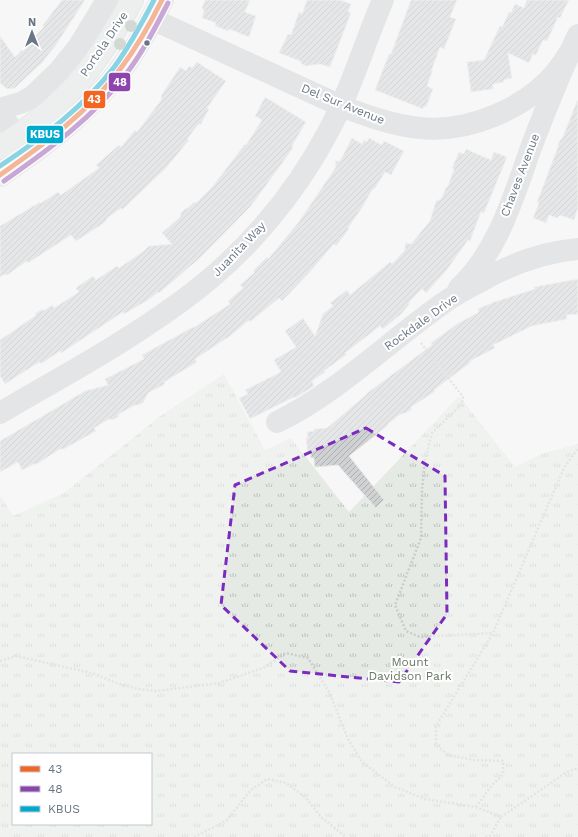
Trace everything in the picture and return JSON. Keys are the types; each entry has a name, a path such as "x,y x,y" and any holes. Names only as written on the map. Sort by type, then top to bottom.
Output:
{"main road":[{"name":"Portola Drive","path":"8,142 48,112 75,86 97,59 132,0"},
{"path":"0,175 30,155 63,129 92,102 114,78 135,49 162,0"}],"street":[{"name":"Portola Drive","path":"0,109 23,102 34,96 59,71 79,46 107,0"},
{"name":"Juanita Way","path":"0,413 152,322 184,300 212,277 245,244 276,210 313,159 341,106 382,0"},
{"name":"Del Sur Avenue","path":"152,19 341,106 394,124 422,128 448,128 474,123 497,115 519,103 532,94 556,72 574,44"},
{"name":"Chaves Avenue","path":"443,303 462,285 479,265 493,243 504,219 544,113 574,44"},
{"path":"0,113 8,142"},
{"name":"Rockdale Drive","path":"277,422 292,415 321,396 443,303 492,275 519,262 544,254 578,249"}],"path":[{"path":"410,328 463,397 462,404 432,433 425,460 422,490 421,538 395,605 406,631 420,638 493,633"},
{"path":"476,807 492,784 503,775 503,761 474,760 448,755 436,745 436,726 493,633 564,468 578,448"},
{"path":"0,661 16,656 92,673 119,684 156,691 219,683 264,668 286,653 308,658 329,692 348,739 362,762 395,786 425,799 476,807 501,817"},
{"path":"485,837 490,836 501,817 567,772 578,768"},
{"path":"194,837 226,821 251,790 267,779 286,783 305,797 321,817 346,837"}],"highlighted area":[{"path":"366,428 445,476 447,614 399,682 290,671 221,605 235,485"}],"green space":[{"name":"Mount Davidson Park","path":"224,374 265,450 291,438 349,512 459,396 515,467 541,454 578,444 578,837 0,837 0,495 13,516 64,493 159,417"}],"building":[{"path":"62,0 85,0 44,61 15,88 7,89 0,83 0,36 15,57 44,27 42,26"},
{"path":"205,0 250,0 245,12 256,16 249,37 229,29 228,31 215,26 216,23 202,18 204,11 202,8"},
{"path":"307,0 340,0 351,4 348,12 351,13 330,67 320,64 306,66 300,61 279,53 288,34 291,35 299,12 302,14"},
{"path":"411,0 457,0 450,17 456,19 444,49 440,47 427,86 433,89 426,107 424,106 423,109 375,90 389,54 391,54"},
{"path":"527,0 569,0 560,18 558,17 547,41 543,40 536,55 533,54 529,63 508,53 512,78 504,80 504,82 493,84 493,89 471,92 467,62 484,60 500,26 502,27 509,12 511,13 515,4 524,8"},
{"path":"197,62 226,81 207,108 209,109 201,124 198,125 187,139 189,140 166,168 122,210 121,208 107,218 101,225 76,241 71,235 28,263 27,261 7,275 5,274 0,277 0,226 58,192 61,195 99,168 96,165 119,145 121,147 135,130 137,132 162,99 161,96 180,67 186,71 189,66 192,68"},
{"path":"265,97 306,122 293,144 293,148 251,206 200,258 159,293 158,292 148,300 124,314 123,312 61,353 60,351 41,364 40,362 36,364 5,384 0,376 0,340 35,316 36,313 41,310 45,310 52,305 54,308 79,292 76,288 93,276 96,280 117,266 119,268 149,246 172,244 162,233 180,217 181,213 185,209 194,202 196,203 213,186 245,144 246,145 262,120 255,116"},
{"path":"577,101 578,208 574,220 560,215 557,218 549,215 546,223 533,218 539,203 537,202 558,145 562,139"},
{"path":"352,138 362,144 364,140 367,142 369,138 382,145 384,141 404,151 391,175 385,172 348,228 349,229 336,246 334,244 282,301 279,298 250,322 249,320 230,336 195,359 197,362 164,382 165,384 148,393 143,403 135,405 119,414 118,417 113,420 109,419 94,428 96,431 64,449 60,449 37,464 22,470 18,462 0,472 0,441 85,391 108,385 105,379 144,359 142,355 193,328 230,304 228,301 243,288 240,285 255,272 253,271 267,257 268,259 298,223 336,167 335,161 340,161"},
{"path":"466,149 491,160 494,152 507,157 484,213 481,212 470,241 468,240 446,271 426,293 422,289 409,302 409,305 400,315 383,329 380,326 312,381 314,386 295,398 294,397 250,419 239,398 248,394 245,390 281,372 274,360 296,347 285,331 303,318 315,336 323,314 333,306 330,303 347,290 350,295 390,262 392,264 405,250 405,243 411,244 430,221 436,201 441,199 448,186 454,169 452,168 459,152 464,154"},
{"path":"578,279 578,314 566,315 567,319 532,326 493,345 495,348 470,361 470,363 435,389 434,392 411,407 411,410 399,415 349,456 384,500 376,508 338,465 315,467 314,458 311,458 311,453 308,454 306,438 308,438 307,432 314,431 314,429 327,428 366,394 432,345 431,343 457,324 479,312 478,309 494,302 535,289 534,287"}],"transit line":[{"name":"KBUS","path":"0,166 62,121 103,81 115,66 136,34 154,0"},
{"name":"43","path":"0,175 49,139 95,99 121,68 132,52 148,27 162,0"},
{"name":"48","path":"4,181 69,132 113,90 138,57 168,3"}]}
